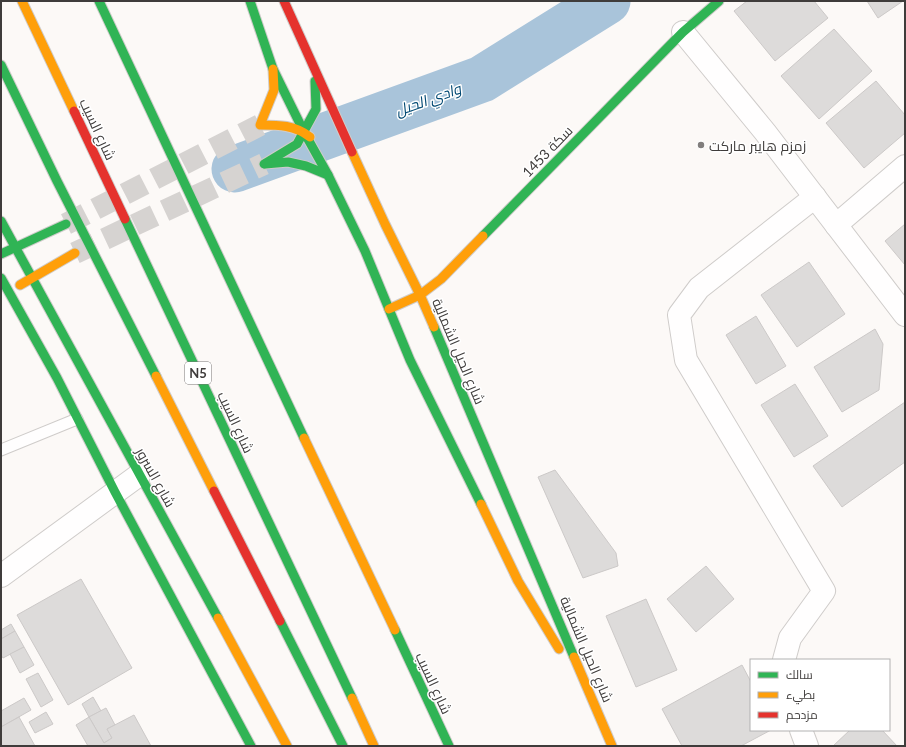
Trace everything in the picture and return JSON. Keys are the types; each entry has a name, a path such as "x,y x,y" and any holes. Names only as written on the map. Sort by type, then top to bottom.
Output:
{"main road":[{"name":"شارع السيب","path":"22,1 374,746"},
{"name":"شارع السيب","path":"99,1 449,746"},
{"path":"250,1 273,69 274,90 260,126 287,125 304,132 328,153"},
{"name":"شارع الحيل الشمالية","path":"284,1 385,224 420,295 612,746"},
{"name":"سكة 1453","path":"389,309 420,295 441,279 684,32 719,1"},
{"path":"1,65 57,181 343,746"},
{"name":"شارع الحيل الشمالية","path":"273,69 304,132 328,175 365,251 410,360 455,448 518,581 600,716"},
{"path":"315,72 316,109 304,132 297,144 264,164 288,162 306,166 328,175"},
{"path":"366,202 385,224"},
{"name":"شارع السرور","path":"1,221 287,746"},
{"path":"1,254 66,224"},
{"path":"9,292 74,253"},
{"path":"1,278 57,378 115,492 251,746"}],"street":[{"path":"684,32 766,132 905,315"},
{"path":"836,225 905,166"},
{"path":"784,659 790,638 824,591 686,360 679,315 699,288 815,198"},
{"path":"1,576 139,475"},
{"path":"801,731 807,746"}],"lane":[{"path":"1,450 77,419"}],"building":[{"path":"747,1 814,1 828,18 775,61 734,11"},
{"path":"867,1 903,1 878,18"},
{"path":"834,29 872,71 819,119 781,76"},
{"path":"876,81 905,115 905,133 864,168 826,123"},
{"path":"905,224 905,265 885,241"},
{"path":"809,262 845,314 797,347 761,295"},
{"path":"756,316 786,366 756,384 726,335"},
{"path":"875,329 883,344 879,390 842,412 814,367"},
{"path":"795,384 828,436 794,457 761,405"},
{"path":"905,402 905,462 842,507 813,466"},
{"path":"555,470 616,553 618,566 583,578 538,477"},
{"path":"706,566 734,599 696,632 667,599"},
{"path":"81,579 132,668 68,705 17,615"},
{"path":"646,599 677,670 636,687 606,616"},
{"path":"11,624 15,631 1,639 1,630"},
{"path":"15,631 24,647 3,658 1,655 1,639"},
{"path":"24,647 34,665 20,673 10,654"},
{"path":"742,665 750,680 750,731 769,731 741,746 682,746 662,709"},
{"path":"38,673 53,700 41,707 26,679"},
{"path":"93,697 101,711 89,717 82,704"},
{"path":"24,698 31,710 1,727 1,711"},
{"path":"106,708 115,725 107,729 112,738 104,743 89,717"},
{"path":"46,712 53,724 35,733 29,722"},
{"path":"134,715 151,746 88,746 76,725 89,717 104,743 112,738 107,729"},
{"path":"19,717 35,746 1,746 1,727"},
{"path":"849,731 883,731 897,746 833,746"}],"waterway":[{"name":"وادي الحيل","path":"235,169 482,79 607,1"}],"tunnel":[{"path":"66,224 260,125"},
{"path":"75,253 264,164"}],"traffic: fast":[{"path":"99,1 304,438"},
{"path":"250,1 273,69 304,132 328,175 365,251 410,360 481,504"},
{"path":"483,236 683,32 719,1"},
{"path":"1,65 57,181 156,376"},
{"path":"264,164 297,144 316,109 315,81"},
{"path":"265,164 288,162 306,166 328,175"},
{"path":"125,219 352,698"},
{"path":"1,221 218,618"},
{"path":"1,254 66,224"},
{"path":"1,278 57,378 115,492 251,746"},
{"path":"434,327 574,657"},
{"path":"280,621 343,746"},
{"path":"395,630 449,746"}],"traffic: slow":[{"path":"22,1 74,111"},
{"path":"273,69 274,90 260,125 293,128 310,137"},
{"path":"352,152 434,327"},
{"path":"389,309 420,295 441,279 483,236"},
{"path":"20,285 75,253"},
{"path":"156,376 214,491"},
{"path":"304,438 395,630"},
{"path":"481,504 518,581 559,649"},
{"path":"218,618 287,746"},
{"path":"574,657 612,746"},
{"path":"352,698 374,746"}],"traffic: jam":[{"path":"284,1 352,152"},
{"path":"74,111 125,219"},
{"path":"214,491 280,621"}],"place":[{"name":"زمزم هايبر ماركت","path":"701,145"}]}
